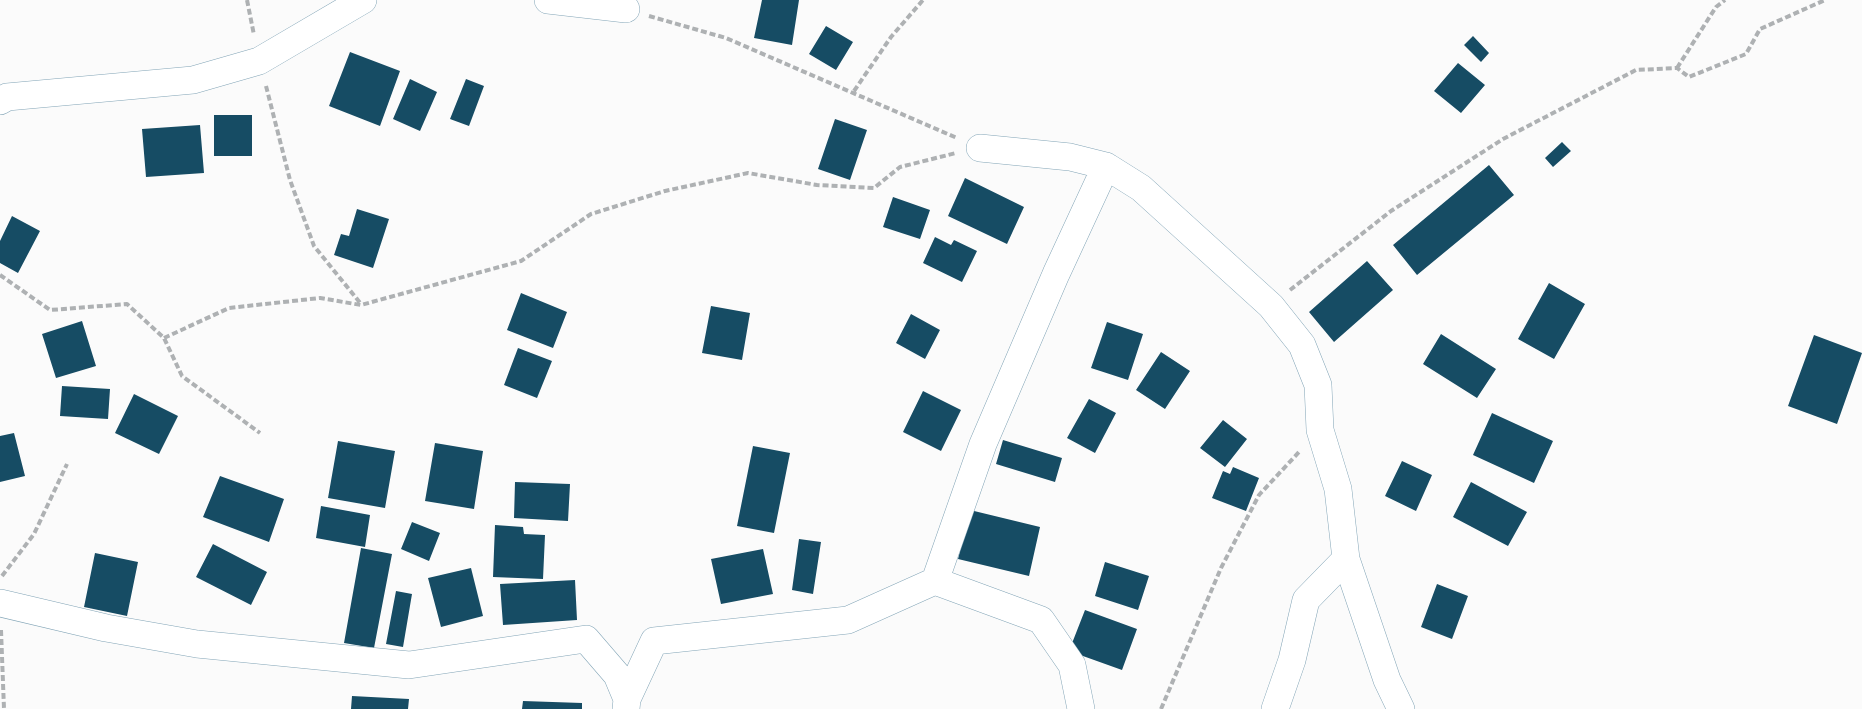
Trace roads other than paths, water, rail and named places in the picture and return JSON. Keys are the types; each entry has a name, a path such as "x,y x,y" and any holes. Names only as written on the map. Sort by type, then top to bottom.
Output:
{"street":[{"path":"0,101 7,97 192,80 259,61 363,0"},
{"path":"548,0 626,9"},
{"path":"980,148 1070,157 1106,166 1141,188 1271,306 1302,345 1318,385 1320,430 1338,489 1346,559 1388,680 1401,709"},
{"path":"935,581 983,444 1056,274 1106,166"},
{"path":"1275,709 1292,660 1306,600 1346,559"},
{"path":"626,704 654,641 848,620 935,581 1041,620 1072,665 1081,709"},
{"path":"0,615 106,628 197,644 409,665 586,639 617,675 626,704"}]}
